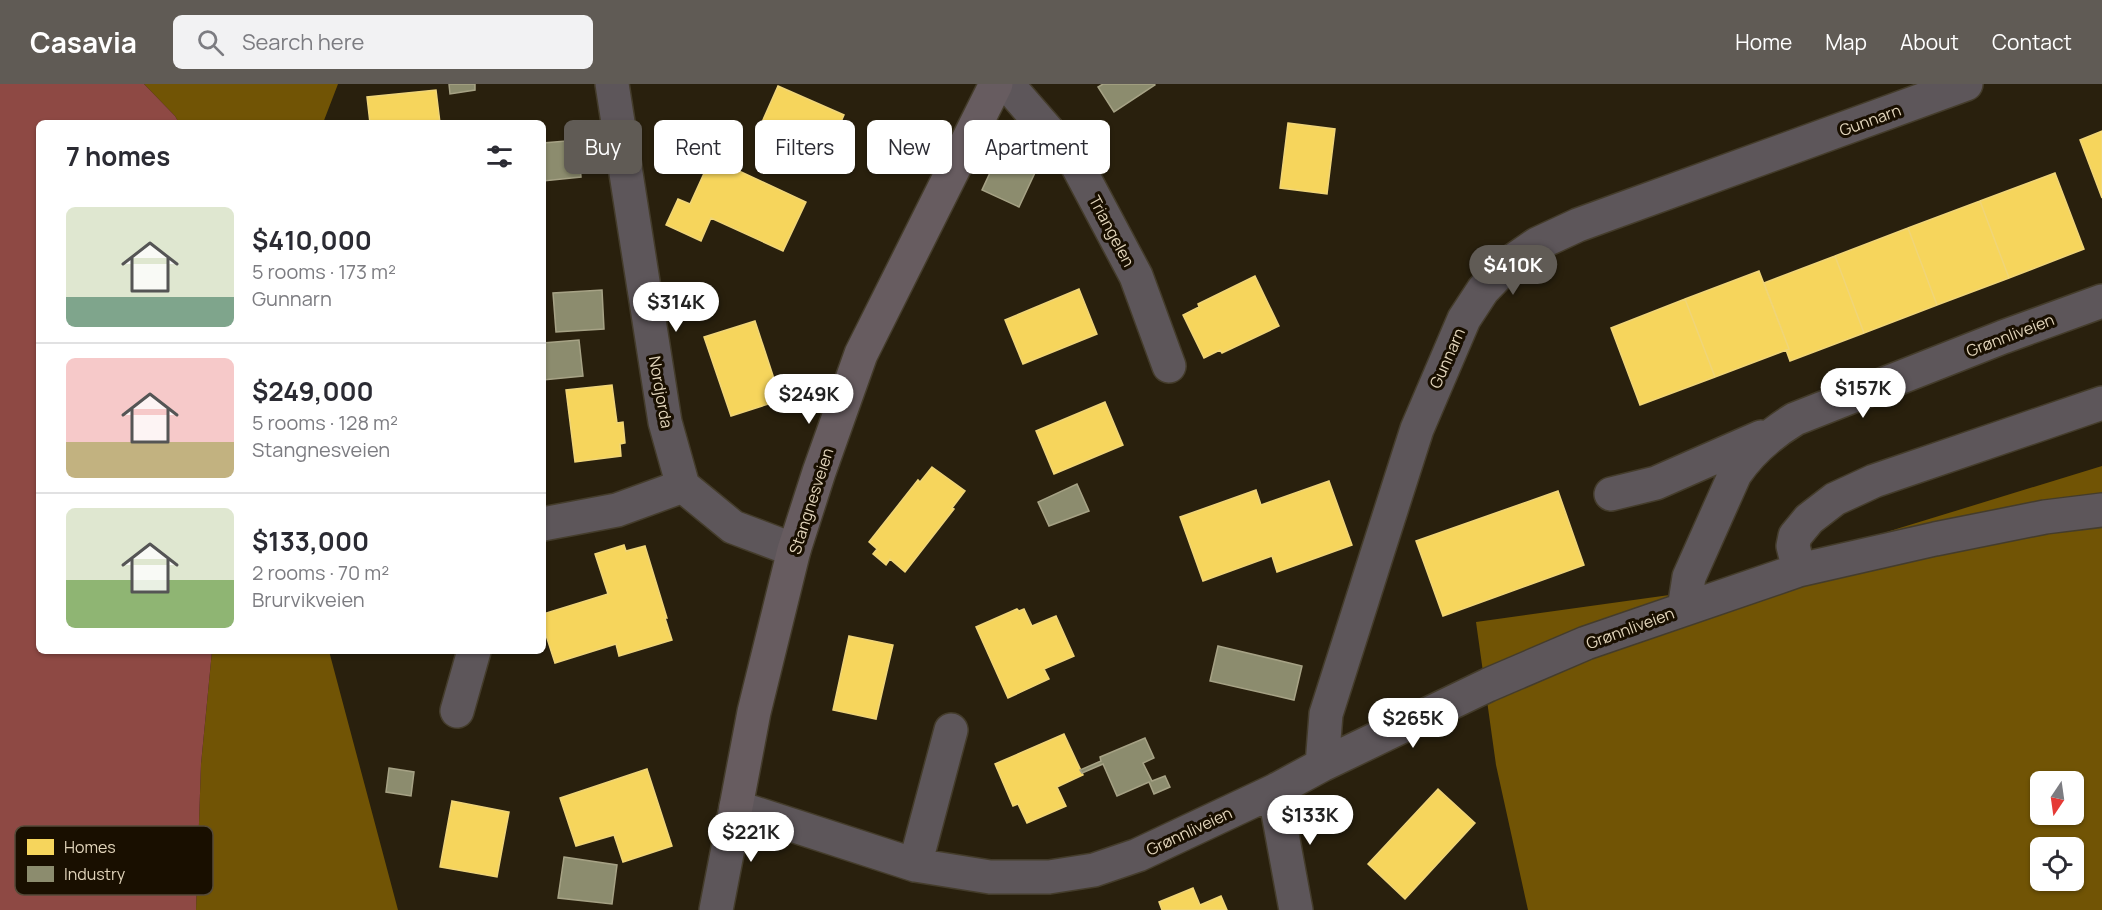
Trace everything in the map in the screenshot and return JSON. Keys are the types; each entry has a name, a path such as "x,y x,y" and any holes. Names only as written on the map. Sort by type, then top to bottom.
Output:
{"main road":[{"name":"Stangnesveien","path":"736,807 754,712 794,550 861,354 996,84"}],"street":[{"name":"Nordjorda","path":"612,84 665,422 683,486"},
{"name":"Triangelen","path":"1007,84 1076,163 1136,276 1169,366"},
{"name":"Gunnarn","path":"1322,765 1326,714 1417,429 1464,319 1483,290 1499,273 1537,244 1578,225 1966,84"},
{"name":"Grønnliveien","path":"1684,609 1689,577 1735,474 1743,462 1779,429 1795,419 2003,337 2102,301"},
{"path":"1799,570 1793,546 1795,536 1809,519 1835,499 1874,481 2102,403"},
{"path":"1611,494 1656,483 1779,429"},
{"path":"546,523 617,510 683,486 733,527 794,550"},
{"name":"Grønnliveien","path":"736,807 915,865 990,878 1049,877 1094,870 1138,855 1510,676 1586,643 1799,570 2023,521 2102,510"},
{"path":"457,711 473,654"},
{"path":"915,865 951,730"},
{"path":"1274,791 1296,910"},
{"name":"Stangnesveien","path":"716,910 736,807"}],"shaded area":[{"path":"0,84 144,84 177,120 36,120 36,654 212,654 201,764 199,826 15,826 15,895 197,895 196,910 0,910"},
{"path":"144,84 338,84 324,120 177,120"},
{"path":"2102,466 2102,910 1528,910 1496,765 1476,622 1691,592"},
{"path":"212,654 330,654 398,910 196,910 197,895 213,895 213,826 199,826 201,764"}],"building: Homes":[{"path":"778,86 844,115 842,120 763,120"},
{"path":"436,90 440,120 370,120 367,97"},
{"path":"1288,123 1335,129 1327,194 1280,188"},
{"path":"2102,131 2102,198 2080,140"},
{"path":"743,173 806,202 783,251 711,218 701,241 666,225 678,199 690,204 704,174"},
{"path":"2055,173 2084,249 2009,278 1980,201"},
{"path":"1980,201 2009,278 1937,305 1908,228"},
{"path":"1908,228 1937,305 1864,333 1835,256"},
{"path":"1835,256 1864,333 1790,361 1786,350 1789,349 1764,283"},
{"path":"1759,271 1789,349 1715,377 1685,299"},
{"path":"1255,276 1279,326 1222,353 1220,350 1204,358 1183,315 1199,307 1198,304"},
{"path":"1079,289 1097,334 1023,364 1005,320"},
{"path":"1685,299 1715,377 1640,405 1611,328"},
{"path":"755,321 781,400 731,416 704,337"},
{"path":"612,385 617,423 623,422 625,443 620,444 621,456 575,462 566,390"},
{"path":"1105,402 1123,445 1054,474 1036,431"},
{"path":"932,467 965,491 952,508 954,509 905,572 890,559 886,565 873,554 877,549 869,542 918,480 920,482"},
{"path":"1329,481 1352,545 1277,572 1272,556 1203,581 1180,517 1256,490 1261,505"},
{"path":"1558,491 1584,565 1443,616 1416,541"},
{"path":"624,545 626,551 645,546 672,640 619,656 616,644 555,663 546,635 546,613 608,594 595,554"},
{"path":"1017,609 1019,611 1024,609 1032,626 1056,616 1074,656 1044,669 1049,679 1008,698 976,627"},
{"path":"849,636 893,645 876,719 833,710"},
{"path":"1064,734 1083,775 1057,787 1066,806 1027,823 1018,804 1013,806 995,764"},
{"path":"647,769 672,846 623,862 614,835 576,846 560,798"},
{"path":"1438,789 1475,823 1405,899 1368,864"},
{"path":"452,801 509,812 497,877 440,867"},
{"path":"1193,888 1200,905 1221,896 1227,910 1162,910 1159,902"}],"building: Industry":[{"path":"449,84 475,84 475,90 450,94"},
{"path":"1103,84 1155,85 1114,112 1098,87"},
{"path":"564,141 564,174 581,174 581,177 546,181 546,143"},
{"path":"989,174 1034,174 1019,207 982,190"},
{"path":"602,290 604,329 556,332 553,293"},
{"path":"579,340 583,376 546,380 546,343"},
{"path":"1077,484 1089,511 1049,526 1038,502"},
{"path":"1218,646 1302,666 1294,700 1210,681"},
{"path":"1145,738 1154,758 1143,763 1152,781 1165,776 1170,787 1154,794 1149,782 1117,796 1103,764 1082,773 1080,770 1101,761 1100,757"},
{"path":"389,768 414,772 411,796 386,792"},
{"path":"564,857 617,865 612,904 558,898"}]}
